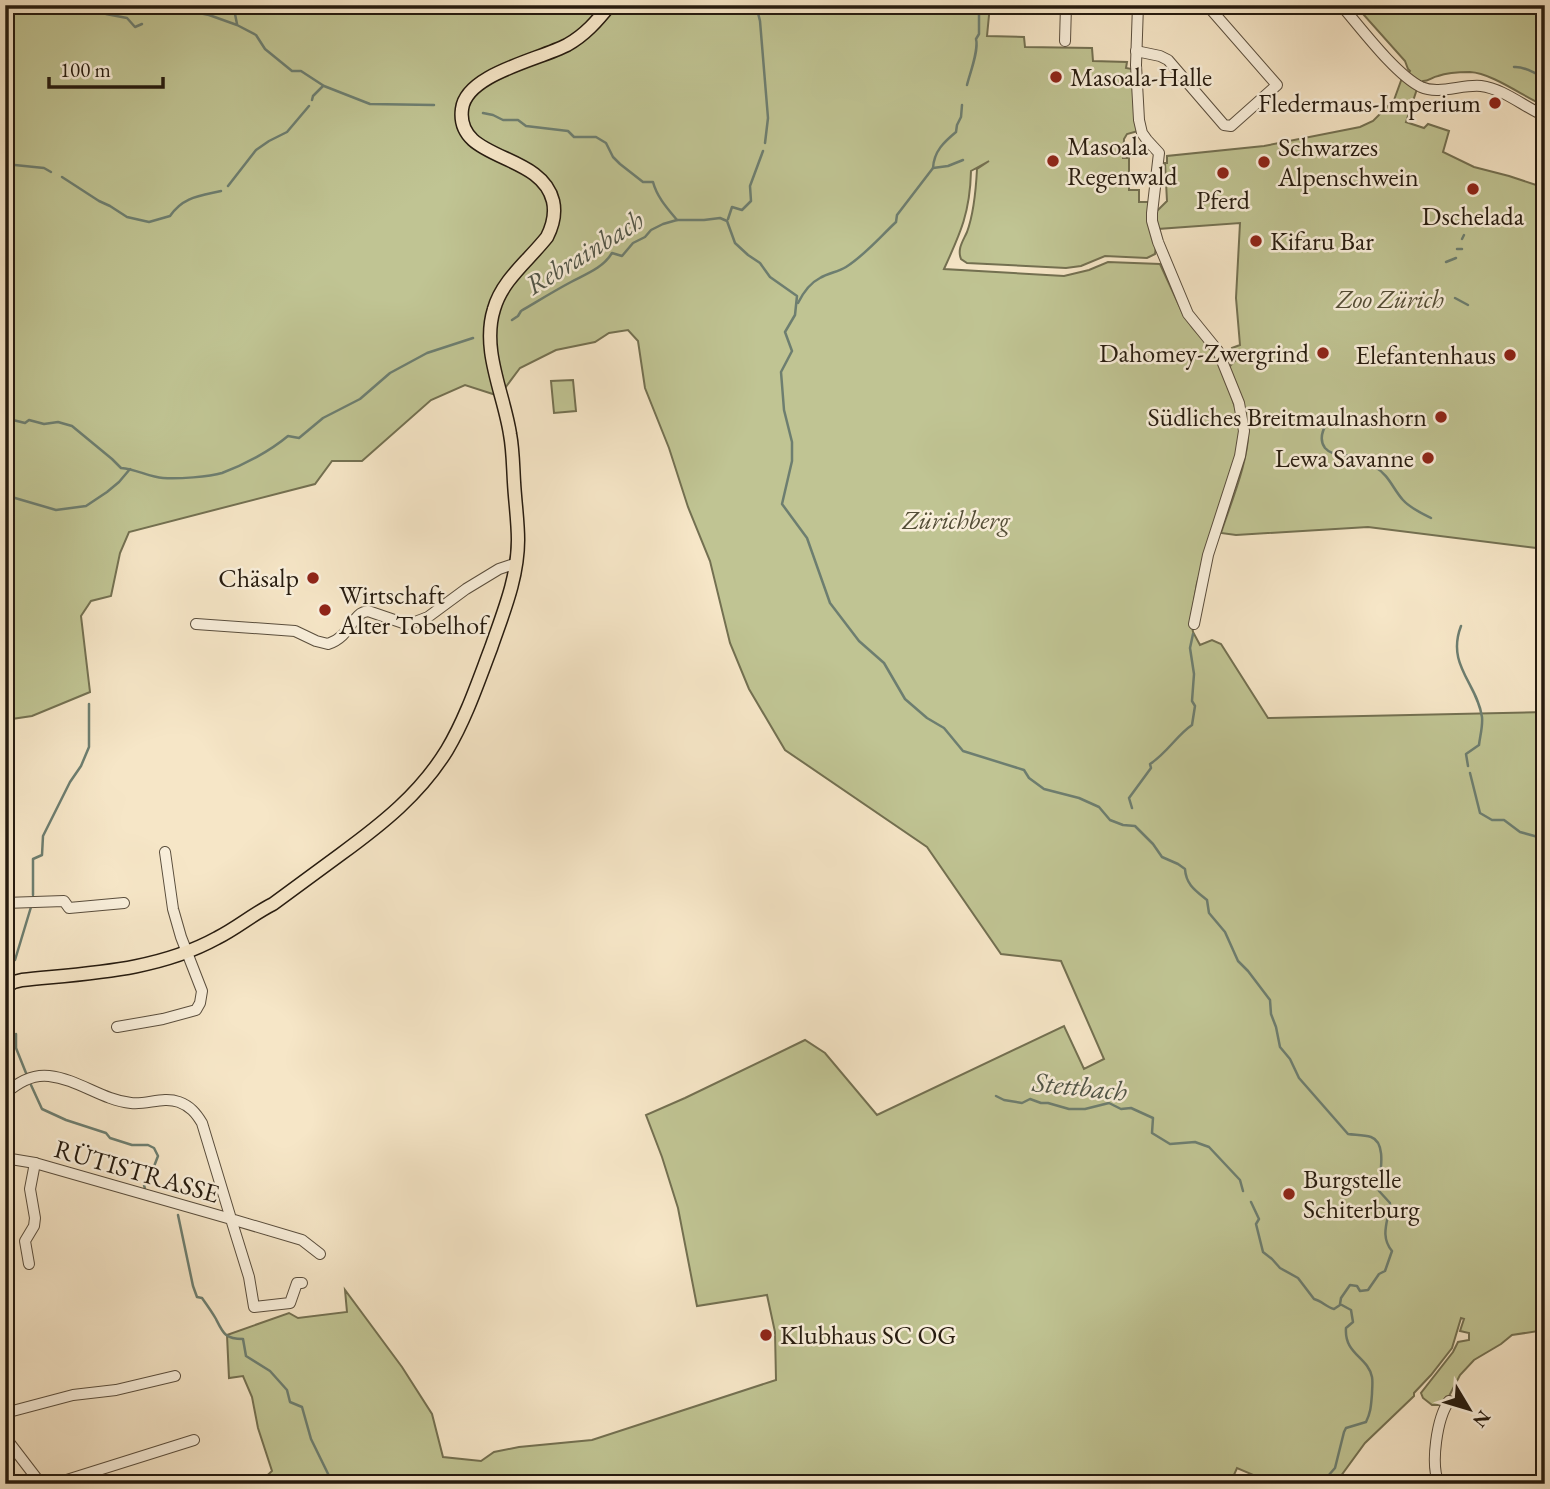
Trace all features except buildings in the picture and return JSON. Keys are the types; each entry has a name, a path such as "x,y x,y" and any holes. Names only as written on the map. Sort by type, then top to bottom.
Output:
{"main road":[{"path":"5,987 22,980 127,969 160,961 219,938 273,904 393,814 422,786 448,749 468,707 505,608 516,565 517,529 511,438 492,356 490,332 493,309 502,290 547,237 553,222 554,206 549,188 538,175 488,151 469,135 463,125 462,107 469,91 479,82 568,44 587,31 610,5"}],"street":[{"path":"1065,41 1066,5"},
{"path":"1138,5 1136,51 1139,120 1142,133 1159,153 1152,213 1154,230 1188,314 1220,355 1238,403 1244,431 1240,456 1208,555 1194,624"},
{"path":"1136,51 1160,56 1168,61 1224,125 1231,126 1277,85 1207,5"},
{"path":"1341,5 1404,75 1419,86 1431,89 1483,86 1499,91 1545,116"},
{"path":"196,624 295,631 328,644 342,637 363,611 406,624 415,622 428,617 499,569 516,565"},
{"path":"117,1027 196,1010 200,1003 202,991 173,909 165,852"},
{"path":"5,903 64,901 69,908 124,903"},
{"path":"5,1094 23,1081 49,1076 133,1104 169,1100 187,1105 202,1123 231,1219 302,1240 320,1254"},
{"name":"RÜTISTRASSE","path":"5,1158 35,1163 231,1219 249,1277 254,1307 290,1303 297,1283 302,1283"},
{"path":"29,1264 25,1241 34,1226 30,1188 35,1163"},
{"path":"5,1413 73,1395 116,1390 175,1376"},
{"path":"1439,1484 1435,1459 1440,1422 1449,1401"},
{"path":"5,1437 41,1484"},
{"path":"54,1484 194,1440"}],"green space":[{"name":"Zürichberg","path":"5,5 990,5 987,36 1024,37 1025,47 1092,48 1093,61 1127,62 1126,68 1132,69 1138,131 1127,134 1124,139 1123,158 1129,158 1129,190 1139,190 1139,202 1150,202 1156,212 1167,201 1167,156 1264,146 1360,127 1373,121 1394,100 1402,78 1405,80 1410,71 1405,61 1355,5 1545,5 1545,106 1488,76 1470,72 1454,73 1423,81 1417,89 1406,122 1424,128 1428,124 1449,131 1443,152 1474,167 1536,185 1545,153 1545,549 1368,527 1236,535 1221,533 1239,481 1248,441 1243,405 1229,367 1235,361 1232,348 1240,345 1236,298 1240,223 1158,229 1155,254 1147,258 1105,256 1081,266 1066,268 967,263 961,259 960,252 971,217 977,169 989,161 971,171 964,222 944,269 1064,276 1108,262 1160,264 1183,314 1215,352 1241,431 1240,445 1197,583 1191,619 1193,632 1200,645 1212,640 1221,644 1268,718 1545,712 1545,1330 1512,1335 1474,1360 1460,1375 1447,1400 1441,1405 1432,1405 1421,1393 1458,1342 1469,1340 1469,1333 1460,1331 1464,1319 1461,1318 1452,1348 1414,1396 1365,1443 1335,1484 1262,1484 1263,1479 1237,1468 1230,1484 258,1484 272,1471 258,1428 252,1397 243,1376 229,1378 227,1335 289,1313 298,1318 347,1312 345,1290 402,1367 432,1414 443,1457 481,1461 494,1452 519,1447 592,1440 776,1380 775,1332 767,1295 697,1306 678,1208 646,1115 805,1040 825,1053 877,1115 1064,1026 1084,1069 1104,1059 1061,961 1001,954 927,847 785,750 749,689 730,643 710,561 645,388 638,341 628,330 609,333 595,342 556,350 520,368 499,396 465,385 431,400 362,461 332,461 315,484 129,532 120,553 111,596 91,601 81,616 90,692 32,716 5,720"},
{"path":"573,380 576,411 554,413 551,381"}],"waterway":[{"path":"92,5 106,14 127,18 135,27 142,24"},
{"path":"237,24 235,14 240,10 239,5"},
{"path":"756,5 760,21 768,118 765,143"},
{"path":"967,85 979,34 979,5"},
{"path":"169,7 209,15 237,25 256,35 265,49 292,71 301,71 324,86 370,104 434,105"},
{"path":"1514,67 1545,77"},
{"path":"312,100 323,86"},
{"path":"798,303 813,283 853,262 896,222 897,215 933,168 940,147 956,132 962,105"},
{"path":"228,186 256,150 287,132 309,106"},
{"path":"483,113 503,120 518,120 526,126 568,131 574,137 596,137 606,143 620,164 643,182 653,182 666,207 677,220"},
{"path":"1291,151 1299,147"},
{"path":"728,219 732,207 742,210 751,201 750,186 763,151"},
{"path":"933,168 963,160"},
{"path":"5,164 44,168 51,172"},
{"path":"62,177 127,217 149,222 170,216 180,205 192,198 221,191"},
{"path":"512,320 521,311 599,267 612,253 622,256 633,243 645,237 651,230 677,220 720,218 727,221 735,243 760,263 770,277 797,296 795,315 785,332 792,351 781,372 784,410 792,442 792,461 782,504 807,538 830,603 859,641 884,663 905,699 927,718 944,728 963,751 1024,770 1029,778 1044,789 1079,798 1099,807 1110,820 1135,826 1162,857 1185,869 1190,883 1207,900 1209,913 1225,932 1238,961 1270,1000 1280,1047 1290,1059 1299,1078 1348,1134 1371,1137 1379,1146 1379,1191 1390,1203 1385,1233 1392,1251 1385,1271 1379,1274 1368,1290 1360,1291 1357,1286 1350,1285 1340,1304 1351,1310 1353,1322 1346,1328 1349,1344 1370,1370 1372,1377 1369,1415 1366,1422 1346,1428 1335,1468 1321,1484"},
{"path":"1462,239 1464,235"},
{"path":"1457,249 1462,249"},
{"path":"1446,262 1456,258"},
{"path":"1455,298 1468,305"},
{"name":"Rebrainbach","path":"5,418 25,423 29,420 72,426 121,468 163,478 209,476 248,462 288,436 299,438 323,418 360,399 390,373 427,353 473,338"},
{"path":"1327,423 1322,439 1328,451 1357,458 1372,465 1384,474 1406,503 1431,518"},
{"path":"5,490 15,498 56,510 86,506 119,482 130,469"},
{"path":"1461,626 1457,652 1479,705 1482,720 1479,745 1466,754 1468,766"},
{"path":"1132,808 1129,798 1151,768 1150,764 1192,725 1195,706 1192,701 1194,674 1190,648 1193,634"},
{"path":"33,895 33,859 42,855 43,836 89,747 89,704"},
{"path":"1470,773 1480,813 1492,820 1504,820 1520,832 1538,837 1545,844"},
{"path":"15,960 31,907"},
{"path":"16,1034 16,1048 26,1073"},
{"path":"31,1085 42,1109 106,1133 110,1138 154,1148 158,1156 148,1182 144,1185 145,1189"},
{"name":"Stettbach","path":"996,1096 1022,1103 1030,1099 1069,1109 1085,1109 1109,1103 1121,1109 1131,1108 1153,1118 1152,1133 1170,1144 1195,1142 1209,1147 1240,1180 1243,1191"},
{"path":"1251,1202 1259,1219 1256,1224 1263,1252 1280,1268 1298,1278 1314,1299 1334,1309 1340,1305"},
{"path":"178,1215 197,1297 202,1298 225,1334 243,1339 246,1356 270,1371 287,1390 290,1402 302,1407 311,1439 333,1484"}],"place":[{"name":"Masoala-Halle","path":"1056,77"},
{"name":"Fledermaus-Imperium","path":"1495,103"},
{"name":"Masoala Regenwald","path":"1053,161"},
{"name":"Schwarzes Alpenschwein","path":"1264,162"},
{"name":"Pferd","path":"1223,173"},
{"name":"Dschelada","path":"1473,189"},
{"name":"Kifaru Bar","path":"1256,241"},
{"name":"Dahomey-Zwergrind","path":"1323,353"},
{"name":"Elefantenhaus","path":"1510,355"},
{"name":"Südliches Breitmaulnashorn","path":"1441,417"},
{"name":"Lewa Savanne","path":"1428,458"},
{"name":"Chäsalp","path":"313,578"},
{"name":"Wirtschaft Alter Tobelhof","path":"325,610"},
{"name":"Burgstelle Schiterburg","path":"1289,1194"},
{"name":"Klubhaus SC OG","path":"766,1335"}],"park label":[{"name":"Zoo Zürich","path":"1390,299"}]}
